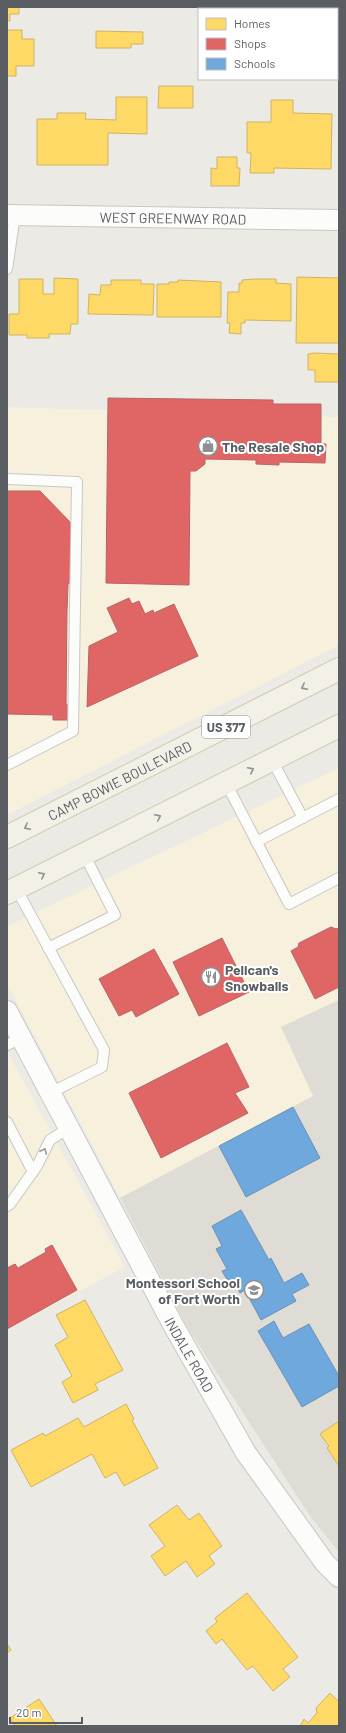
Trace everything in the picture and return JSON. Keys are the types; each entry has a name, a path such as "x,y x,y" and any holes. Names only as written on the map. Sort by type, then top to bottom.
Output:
{"main road":[{"name":"CAMP BOWIE BOULEVARD","path":"7,837 339,669"},
{"path":"11,890 339,726"}],"street":[{"name":"WEST GREENWAY ROAD","path":"11,215 339,220"},
{"name":"INDALE ROAD","path":"7,1011 14,1041 50,1093 172,1323 246,1453 326,1563 339,1578"}],"lane":[{"path":"7,269 11,215"},
{"path":"7,479 78,482 73,731 7,765"},
{"path":"272,760 304,818"},
{"path":"226,783 289,904 339,878"},
{"path":"256,842 339,799"},
{"path":"48,948 115,915 84,854"},
{"path":"11,890 48,948 104,1050 102,1067 50,1093"},
{"path":"7,1122 33,1172"},
{"path":"7,1206 33,1172 50,1140 69,1128"}],"shaded area":[{"path":"7,407 339,417 339,645 7,815"},
{"path":"339,768 339,1000 282,1027 314,1096 120,1198 7,984 7,926"},
{"name":"Montessori School of Fort Worth","path":"339,1000 339,1552 310,1516 186,1325 120,1198 313,1096 281,1027"},
{"path":"7,1051 125,1267 7,1330"}],"building: Homes":[{"path":"7,7 19,7 19,14 10,14 10,21 7,21"},
{"path":"327,7 330,8 295,8"},
{"path":"7,30 22,30 22,39 34,39 34,66 16,66 16,76 7,76"},
{"path":"96,31 143,32 143,44 131,44 131,48 96,48"},
{"path":"159,86 193,86 193,108 158,108"},
{"path":"116,97 147,97 147,134 108,133 108,165 37,165 37,119 57,119 57,113 86,113 85,119 116,120"},
{"path":"271,100 293,100 293,113 332,114 331,169 274,168 274,173 250,173 251,153 247,153 247,122 271,122"},
{"path":"217,157 237,157 237,168 240,168 239,186 211,186 211,168 217,169"},
{"path":"297,277 339,278 339,343 296,343"},
{"path":"54,278 78,279 78,324 71,324 70,334 49,334 49,338 27,338 27,335 9,335 9,314 19,314 19,279 43,279 43,294 54,294"},
{"path":"276,279 276,283 291,284 291,321 245,320 245,323 241,323 241,334 229,333 230,323 227,323 228,292 239,292 239,283 242,283 242,280"},
{"path":"111,280 141,280 141,284 154,284 153,315 88,314 89,294 100,295 101,285 111,285"},
{"path":"178,280 221,282 221,317 157,317 157,284 169,284 169,282 178,282"},
{"path":"308,354 339,354 339,382 315,382 315,370 308,370"},
{"path":"85,1300 123,1370 95,1384 98,1390 73,1403 62,1382 72,1376 55,1345 68,1337 56,1315"},
{"path":"126,1404 134,1419 132,1420 158,1468 124,1486 116,1472 105,1478 92,1454 31,1487 11,1450 43,1433 45,1436 78,1418 84,1427"},
{"path":"339,1421 339,1466 327,1448 329,1446 320,1434"},
{"path":"177,1505 189,1520 199,1513 222,1546 209,1556 215,1564 197,1577 186,1561 165,1576 151,1556 165,1546 149,1525"},
{"path":"247,1593 298,1657 283,1669 290,1677 273,1691 253,1666 247,1670 222,1639 216,1644 206,1631 217,1622 215,1618"},
{"path":"7,1644 11,1650 7,1653"},
{"path":"330,1693 339,1702 339,1726 300,1726 304,1719 308,1723 317,1713 316,1708"},
{"path":"39,1699 57,1726 15,1726 10,1718"}],"building: Shops":[{"path":"108,398 273,400 273,404 321,404 321,444 326,444 325,463 279,462 279,465 256,464 256,460 205,459 205,464 196,471 190,471 189,585 106,583"},
{"path":"7,491 40,491 73,525 73,579 68,584 66,705 71,705 71,720 53,720 53,715 7,714"},
{"path":"129,598 132,604 139,601 145,614 153,610 154,613 174,604 198,656 87,707 89,646 118,632 107,608"},
{"path":"331,927 336,929 339,928 339,987 315,999 291,951 298,947 299,943"},
{"name":"Pelican's Snowballs","path":"222,938 249,992 199,1016 173,962"},
{"path":"154,949 179,994 136,1017 132,1010 119,1016 99,979"},
{"path":"227,1043 249,1087 235,1093 248,1113 161,1158 129,1093"},
{"path":"52,1245 77,1290 7,1329 7,1268 15,1264 18,1268 46,1252 45,1249"}],"building: Schools":[{"path":"293,1107 320,1158 246,1197 219,1146"},
{"path":"241,1210 269,1260 271,1258 284,1283 302,1273 309,1285 292,1294 296,1301 261,1320 245,1290 240,1293 236,1285 232,1288 222,1271 227,1269 216,1249 222,1246 212,1226"},
{"path":"274,1321 283,1338 309,1324 339,1376 339,1386 302,1407 258,1331"}],"place":[{"name":"The Resale Shop","path":"208,446"},
{"name":"Pelican's Snowballs","path":"211,977"},
{"name":"Montessori School of Fort Worth","path":"254,1290"}]}
